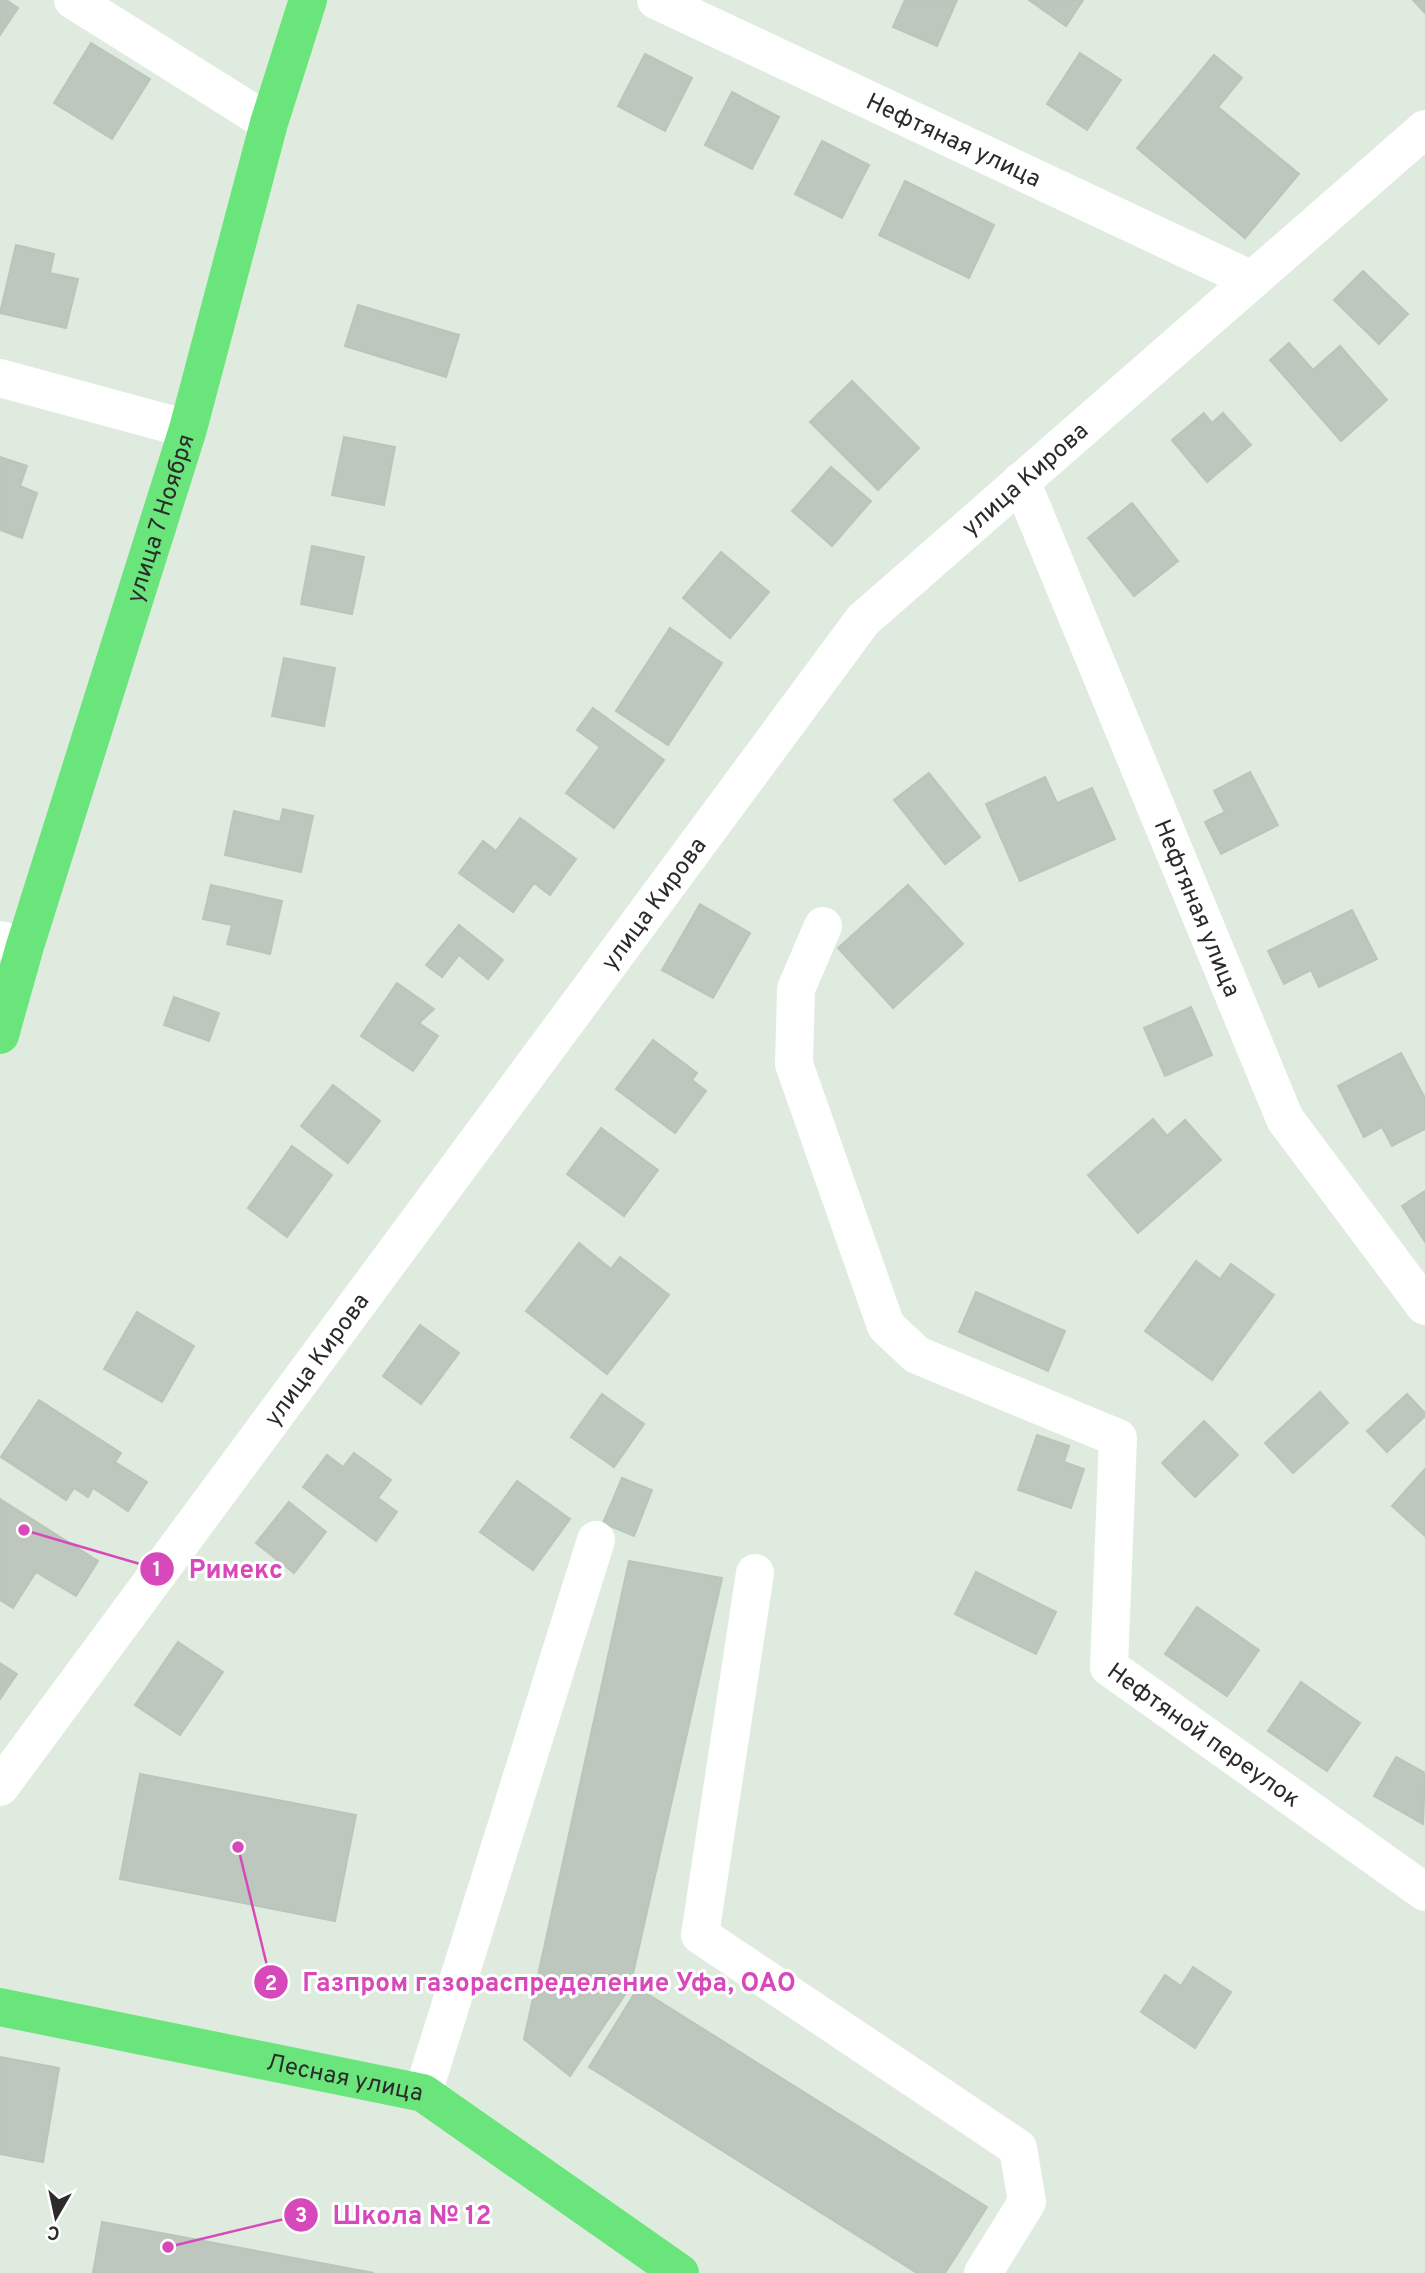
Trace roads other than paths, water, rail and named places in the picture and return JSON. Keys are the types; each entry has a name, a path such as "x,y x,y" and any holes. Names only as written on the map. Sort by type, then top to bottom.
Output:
{"main road":[{"name":"улица 7 Ноября","path":"0,1035 12,943 188,429 269,123 308,0"},
{"name":"Лесная улица","path":"0,2007 423,2093 680,2273"}],"street":[{"path":"73,0 269,123"},
{"name":"Нефтяная улица","path":"656,0 1252,280"},
{"name":"улица Кирова","path":"0,1787 863,620 1425,129"},
{"path":"0,378 188,429"},
{"name":"Нефтяная улица","path":"1021,481 1285,1118 1425,1306"},
{"name":"Нефтяной переулок","path":"823,926 796,989 794,1064 886,1326 917,1355 1118,1438 1109,1667 1425,1892"},
{"path":"423,2093 596,1540"},
{"path":"755,1573 700,1935 1018,2148 1027,2202 983,2273"}],"place":[{"name":"Римекс","path":"24,1530"},
{"name":"Газпром газораспределение Уфа, ОАО","path":"238,1847"},
{"name":"Школа № 12","path":"168,2247"}]}
